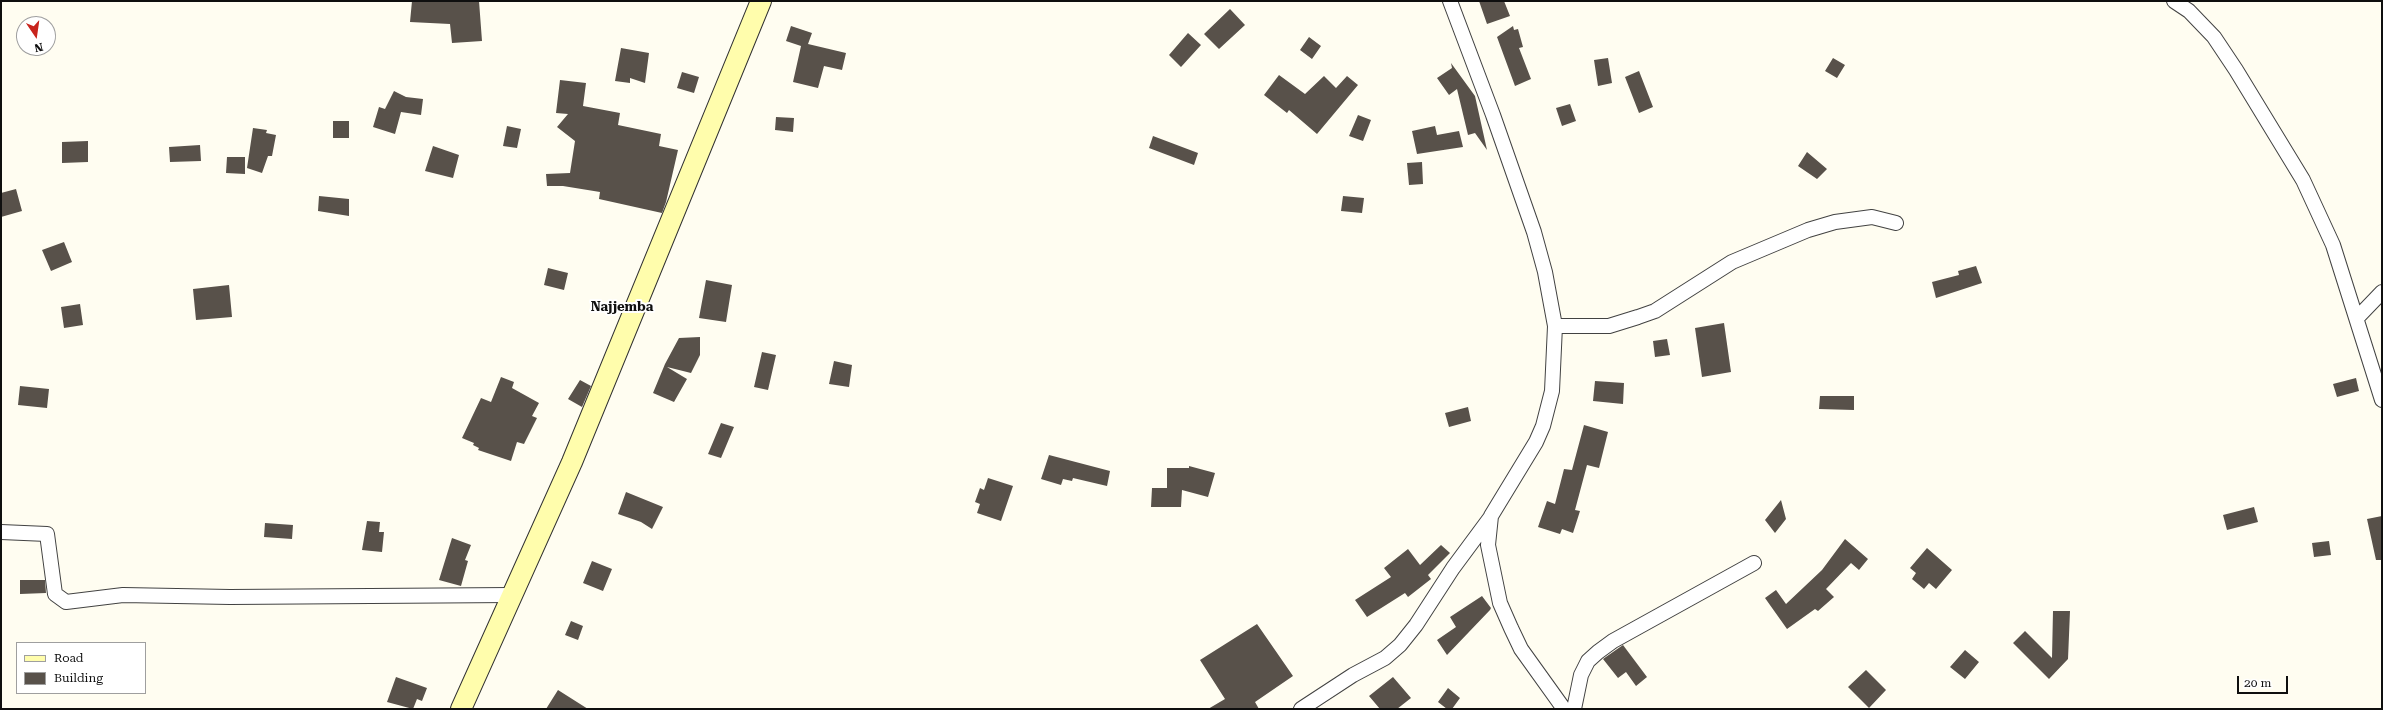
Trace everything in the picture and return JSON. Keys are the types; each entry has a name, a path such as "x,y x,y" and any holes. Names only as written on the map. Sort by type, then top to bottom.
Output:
{"street":[{"path":"461,709 572,462 761,1"},
{"path":"1302,709 1353,675 1385,658 1400,645 1416,625 1453,568 1491,516 1536,442 1543,426 1552,385 1555,326 1545,272 1534,232 1493,115 1450,1"},
{"path":"2174,1 2188,12 2214,38 2236,70 2303,180 2334,245 2358,317 2382,400"},
{"path":"1555,326 1608,326 1638,317 1655,310 1732,262 1808,230 1835,222 1872,217 1896,223"},
{"path":"2358,317 2382,292"},
{"path":"1491,516 1488,545 1500,603 1521,649 1564,709"},
{"path":"1,532 47,534 55,594 66,602 123,595 230,597 511,595"},
{"path":"1574,709 1581,675 1588,661 1598,652 1613,641 1754,563"}],"building":[{"path":"412,1 479,1 482,41 452,43 450,24 410,22"},
{"path":"1479,1 1504,1 1510,16 1487,24"},
{"path":"1230,9 1245,25 1219,49 1204,34"},
{"path":"791,26 812,33 808,44 846,53 842,70 824,66 818,88 793,82 801,46 786,41"},
{"path":"1513,26 1514,30 1518,29 1523,47 1519,48 1531,79 1515,86 1497,37"},
{"path":"1188,33 1201,45 1181,67 1169,55"},
{"path":"1309,37 1321,46 1312,59 1300,50"},
{"path":"621,48 649,53 645,83 630,78 630,83 615,81"},
{"path":"1608,58 1612,83 1598,86 1594,60"},
{"path":"1833,58 1845,65 1837,78 1825,71"},
{"path":"1451,63 1475,96 1487,150 1475,133 1468,135 1457,89 1449,95 1437,78 1452,68"},
{"path":"1639,71 1653,107 1639,113 1625,77"},
{"path":"682,72 699,77 694,93 677,88"},
{"path":"1279,75 1305,94 1324,76 1336,88 1347,76 1358,85 1317,134 1289,110 1287,113 1264,95"},
{"path":"560,80 586,83 583,106 620,113 618,125 661,134 659,146 678,150 662,213 599,199 600,192 563,186 547,186 546,174 570,173 575,141 557,127 568,114 556,113"},
{"path":"394,91 406,97 423,99 421,115 401,112 395,134 373,127 379,107 385,109"},
{"path":"1570,104 1576,121 1562,126 1556,108"},
{"path":"1358,115 1371,120 1363,141 1349,136"},
{"path":"776,117 794,118 793,132 775,130"},
{"path":"333,121 349,121 349,138 333,138"},
{"path":"507,126 521,129 517,148 503,146"},
{"path":"1435,126 1437,135 1459,131 1463,147 1417,154 1412,131"},
{"path":"253,128 267,130 266,133 276,135 272,156 268,156 262,173 247,168"},
{"path":"1153,136 1198,153 1194,165 1149,148"},
{"path":"88,141 88,162 62,163 62,142"},
{"path":"200,145 201,161 170,162 169,147"},
{"path":"433,146 459,155 453,178 425,171"},
{"path":"1807,152 1827,169 1817,179 1798,166"},
{"path":"227,157 245,157 245,174 226,173"},
{"path":"1422,162 1423,184 1409,185 1407,163"},
{"path":"16,189 22,211 1,217 1,193"},
{"path":"319,196 349,199 349,216 318,211"},
{"path":"1343,196 1364,198 1362,213 1341,211"},
{"path":"64,242 72,262 51,271 42,250"},
{"path":"1976,266 1982,283 1936,298 1932,282 1959,275 1958,271"},
{"path":"548,268 568,273 564,290 544,285"},
{"path":"706,280 732,285 726,322 699,318"},
{"path":"229,285 232,317 196,320 193,289"},
{"path":"80,304 83,325 64,328 61,307"},
{"path":"1724,323 1731,372 1702,377 1695,328"},
{"path":"700,337 700,355 691,373 667,367 687,379 674,402 653,393 665,364 679,338"},
{"path":"1667,339 1670,355 1655,357 1653,341"},
{"path":"762,352 776,355 768,390 754,387"},
{"path":"834,361 852,365 849,387 829,384"},
{"path":"501,377 514,382 512,388 539,403 532,416 537,418 524,444 517,442 511,461 478,450 479,448 473,445 474,443 462,438 481,398 491,402"},
{"path":"2356,378 2359,391 2337,397 2333,384"},
{"path":"580,380 591,386 582,407 568,399"},
{"path":"1595,381 1624,383 1623,404 1593,401"},
{"path":"20,386 49,389 47,408 18,405"},
{"path":"1820,396 1854,396 1854,410 1819,409"},
{"path":"1468,407 1471,421 1449,427 1445,413"},
{"path":"721,423 734,427 721,458 708,454"},
{"path":"1584,425 1608,432 1599,468 1587,465 1575,510 1580,511 1573,533 1562,529 1560,534 1538,527 1547,501 1555,504 1564,469 1572,470"},
{"path":"1049,455 1110,471 1107,486 1073,478 1072,481 1063,479 1061,485 1041,479"},
{"path":"1189,466 1215,473 1208,497 1182,490 1181,507 1151,507 1152,488 1167,488 1167,468 1189,468"},
{"path":"988,478 1013,486 1001,521 977,513 980,504 975,502 980,488 984,490"},
{"path":"626,492 663,507 652,529 641,522 618,514"},
{"path":"1781,500 1786,519 1775,533 1765,520"},
{"path":"2254,507 2258,522 2227,530 2223,515"},
{"path":"2382,516 2382,560 2376,560 2367,519"},
{"path":"367,521 380,522 379,532 384,532 382,552 362,550"},
{"path":"265,523 293,525 292,539 264,537"},
{"path":"452,538 471,545 465,560 468,561 461,586 439,580"},
{"path":"1845,539 1868,559 1859,570 1851,563 1826,589 1834,597 1818,611 1815,609 1787,629 1765,598 1776,590 1786,604 1822,570"},
{"path":"2329,541 2331,555 2314,557 2312,543"},
{"path":"1441,545 1450,553 1428,575 1431,579 1408,597 1405,593 1367,617 1355,600 1391,577 1384,568 1408,549 1420,565"},
{"path":"1927,548 1952,570 1936,589 1929,583 1924,589 1912,579 1916,573 1910,568"},
{"path":"592,561 612,569 603,591 583,583"},
{"path":"20,580 45,580 46,593 20,594"},
{"path":"1482,596 1491,608 1490,610 1447,655 1437,640 1456,627 1450,617"},
{"path":"2053,611 2070,611 2068,659 2049,679 2013,643 2025,631 2052,658"},
{"path":"571,621 583,626 578,640 565,635"},
{"path":"1257,624 1293,676 1255,702 1259,709 1208,709 1225,699 1200,660"},
{"path":"1623,645 1647,677 1636,686 1626,672 1618,678 1603,659"},
{"path":"1965,650 1979,662 1965,679 1950,667"},
{"path":"1866,670 1886,690 1869,708 1848,687"},
{"path":"396,677 427,688 422,701 417,699 413,709 387,702"},
{"path":"1393,677 1411,698 1397,709 1380,709 1369,696"},
{"path":"1448,688 1460,698 1452,709 1447,709 1438,702"},
{"path":"558,690 588,709 546,709"}],"district":[{"name":"Najjemba","path":"622,307"}]}
